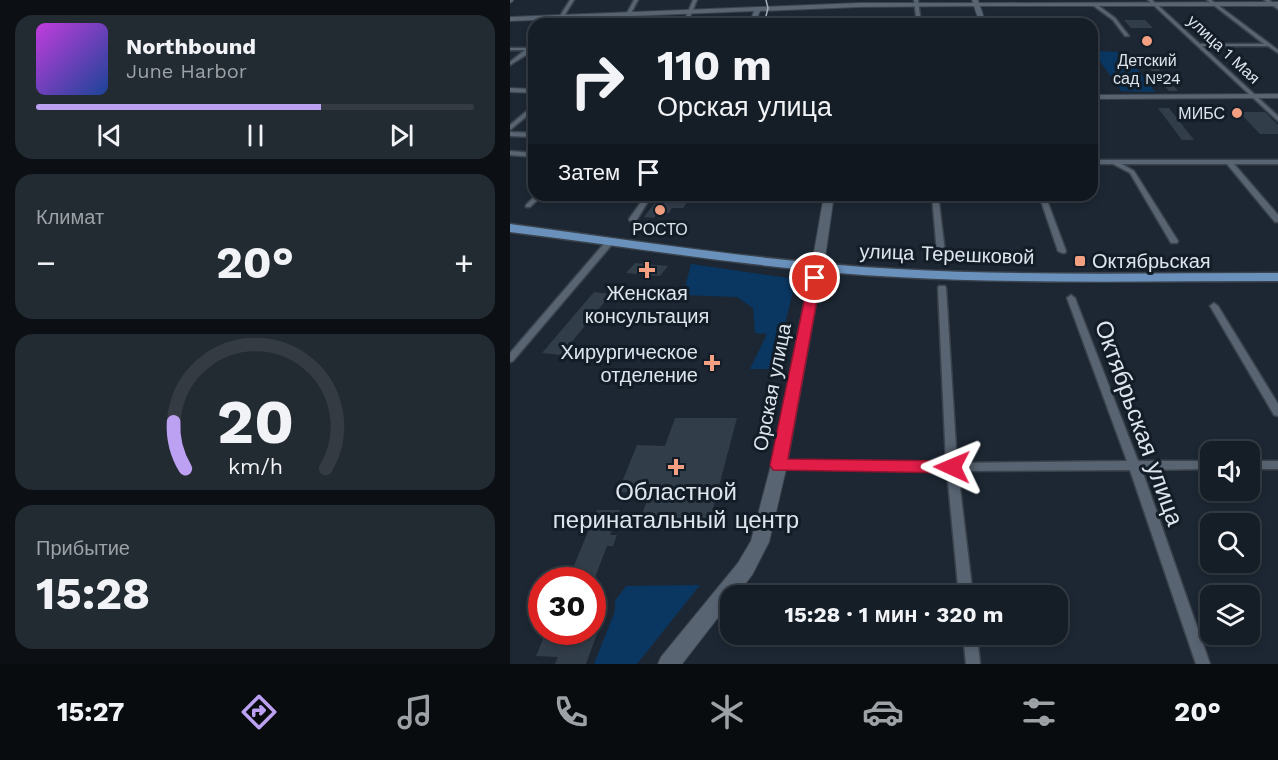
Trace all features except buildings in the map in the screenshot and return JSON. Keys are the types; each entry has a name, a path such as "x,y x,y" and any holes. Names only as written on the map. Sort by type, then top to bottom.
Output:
{"main road":[{"path":"773,0 775,8"},
{"path":"536,18 758,9 859,2 1153,2 1276,6"},
{"path":"976,2 981,18"},
{"path":"754,18 758,9"},
{"path":"510,19 528,18"},
{"path":"510,90 528,91"},
{"path":"1098,97 1278,96"},
{"name":"Орская улица","path":"669,664 754,556 764,531 828,201"},
{"name":"улица Терешковой","path":"510,221 818,262 1014,267 1278,268"},
{"name":"улица Терешковой","path":"510,228 611,241 967,276 1278,277"}],"street":[{"path":"562,17 572,0"},
{"path":"626,18 636,0"},
{"path":"688,18 695,0"},
{"path":"1209,0 1278,52"},
{"path":"1266,0 1276,6"},
{"path":"916,2 918,18"},
{"path":"1093,2 1114,19 1127,35"},
{"name":"улица 1 Мая","path":"1153,2 1278,119"},
{"path":"1200,45 1278,45"},
{"path":"510,49 528,48"},
{"path":"510,64 528,51"},
{"path":"510,128 528,112"},
{"path":"510,135 528,135"},
{"path":"510,153 528,154"},
{"path":"1132,172 1140,161"},
{"path":"1098,162 1278,162"},
{"path":"1114,162 1132,172 1174,241"},
{"path":"1228,162 1278,220"},
{"path":"528,206 533,201"},
{"path":"633,219 645,201"},
{"path":"936,201 941,253 949,259"},
{"path":"1044,201 1062,251"},
{"path":"510,359 611,241"},
{"path":"942,288 952,467 965,585"},
{"name":"Октябрьская улица","path":"1071,298 1135,466 1203,664"},
{"path":"1214,306 1278,412"},
{"path":"778,465 952,467 1200,465"},
{"path":"1260,465 1278,465"},
{"path":"971,645 973,664"}],"shaded area":[{"path":"1098,51 1124,52 1155,92 1121,91 1098,61"},
{"path":"691,264 796,279 774,369 750,369 767,334 755,333 753,308 737,297 683,295"},
{"path":"700,585 637,664 594,664 602,645 606,645 606,634 615,611 615,601 626,586"}],"railway":[{"path":"766,0 768,8 766,16"}],"place":[{"name":"Детский сад №24","path":"1147,41"},
{"name":"МИБС","path":"1237,113"},
{"name":"РОСТО","path":"660,210"},
{"name":"Октябрьская","path":"1080,261"},
{"name":"Женская консультация","path":"647,270"},
{"name":"Хирургическое отделение","path":"712,363"},
{"name":"Областной перинатальный центр","path":"676,467"}],"route":[{"path":"815,278 778,465 952,467"}]}
